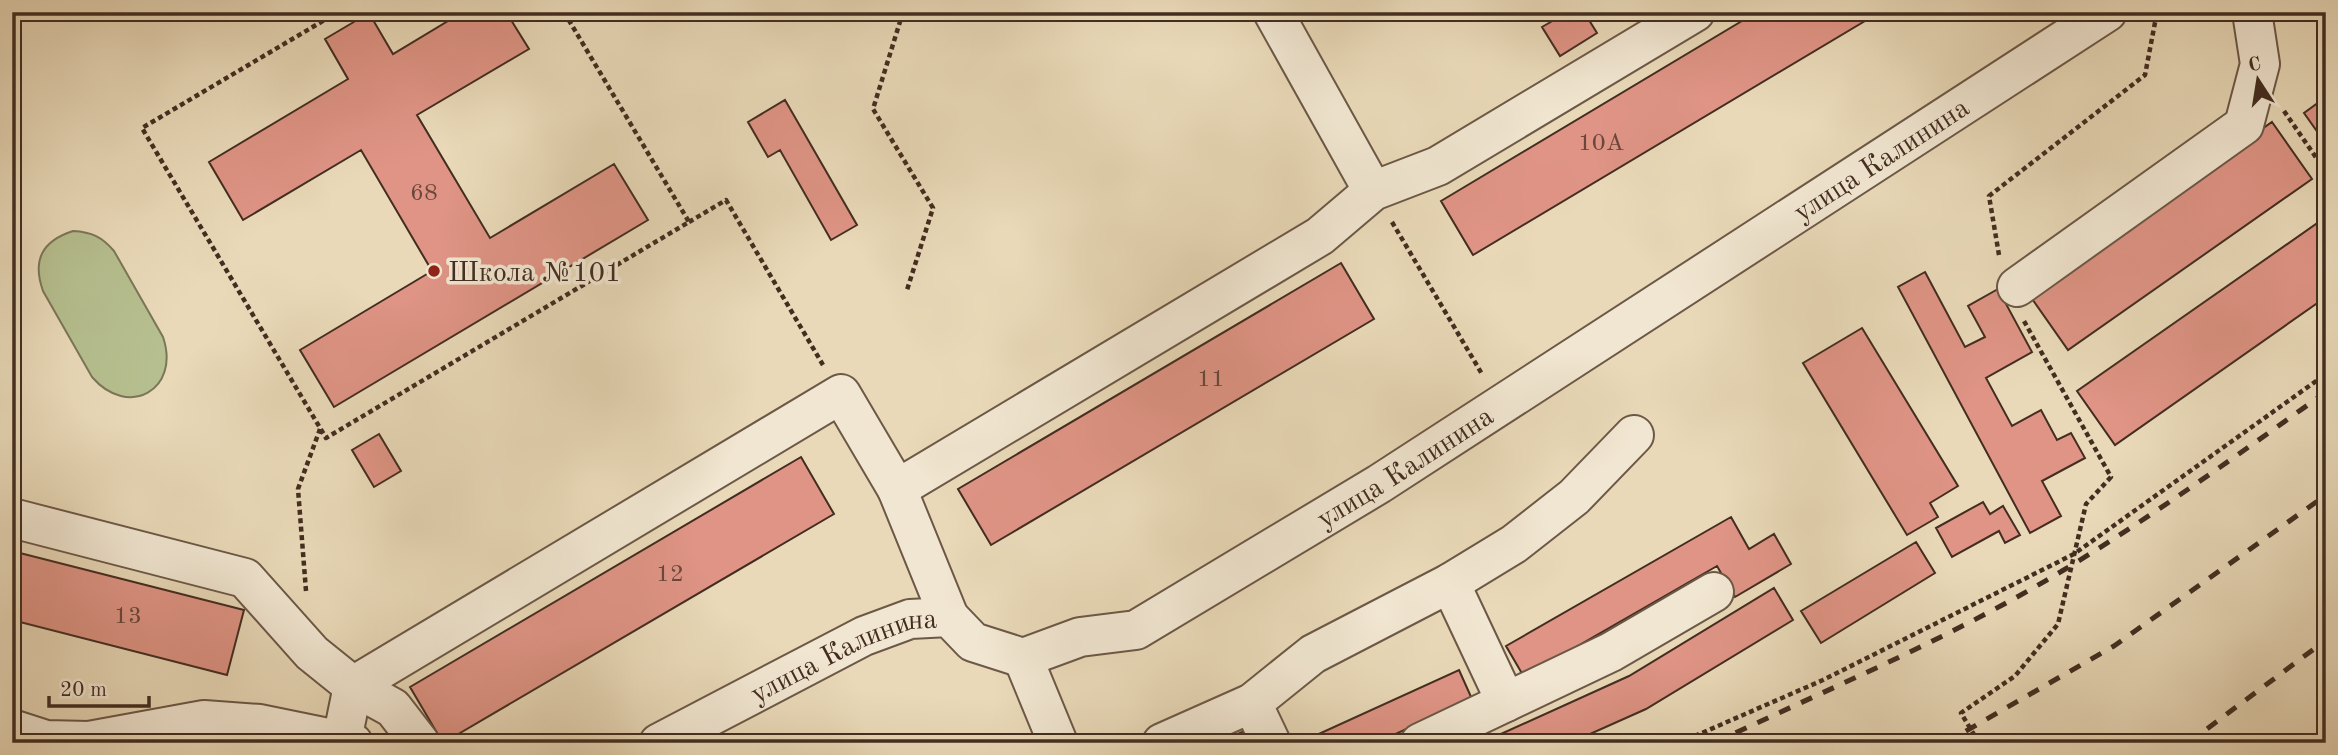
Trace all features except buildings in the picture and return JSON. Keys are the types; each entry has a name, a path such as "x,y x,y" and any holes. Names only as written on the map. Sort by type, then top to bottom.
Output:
{"street":[{"path":"1273,12 1373,191"},
{"path":"897,489 1320,236 1373,191 1438,166 1695,12"},
{"name":"улица Калинина","path":"659,743 864,636 910,619 949,617 972,642 1023,658 1080,637 1136,630 1379,484 1500,403 2107,12"},
{"path":"2011,286 2244,125 2260,64 2252,12"},
{"path":"353,686 841,394 897,489 949,617"},
{"path":"1162,743 1252,703 1313,654 1450,583 1514,544 1574,497 1634,435"},
{"path":"12,518 244,578 312,653 353,686 393,708 420,743"},
{"path":"1450,583 1506,702"},
{"path":"1420,743 1611,652 1714,592"},
{"path":"1023,658 1058,743"},
{"path":"12,729 46,740 89,741 204,720 260,724 347,741 353,686"},
{"path":"1252,703 1271,743"}],"path":[{"path":"564,12 689,222"},
{"path":"903,12 873,109 933,208 907,290"},
{"path":"1979,743 1961,713 2015,676 2058,624 2086,504 2111,477 2011,286 1989,196 2145,75 2157,12"},
{"path":"335,13 142,128 326,438 726,200 841,394"},
{"path":"2244,125 2284,111 2326,168"},
{"path":"1373,191 1500,403"},
{"path":"1679,743 1823,680 2074,554 2326,374"},
{"path":"312,653 298,489 321,429"}],"green space":[{"path":"73,231 96,236 114,251 163,337 167,356 165,372 158,384 148,393 135,397 121,396 106,390 92,377 43,291 39,270 42,253 54,240"}],"railway":[{"path":"1714,743 1890,662 2062,571 2163,507 2326,392"},
{"path":"1945,743 2114,646 2326,495"},
{"path":"2188,743 2326,640"}],"place":[{"name":"Школа №101","path":"434,271"}]}
